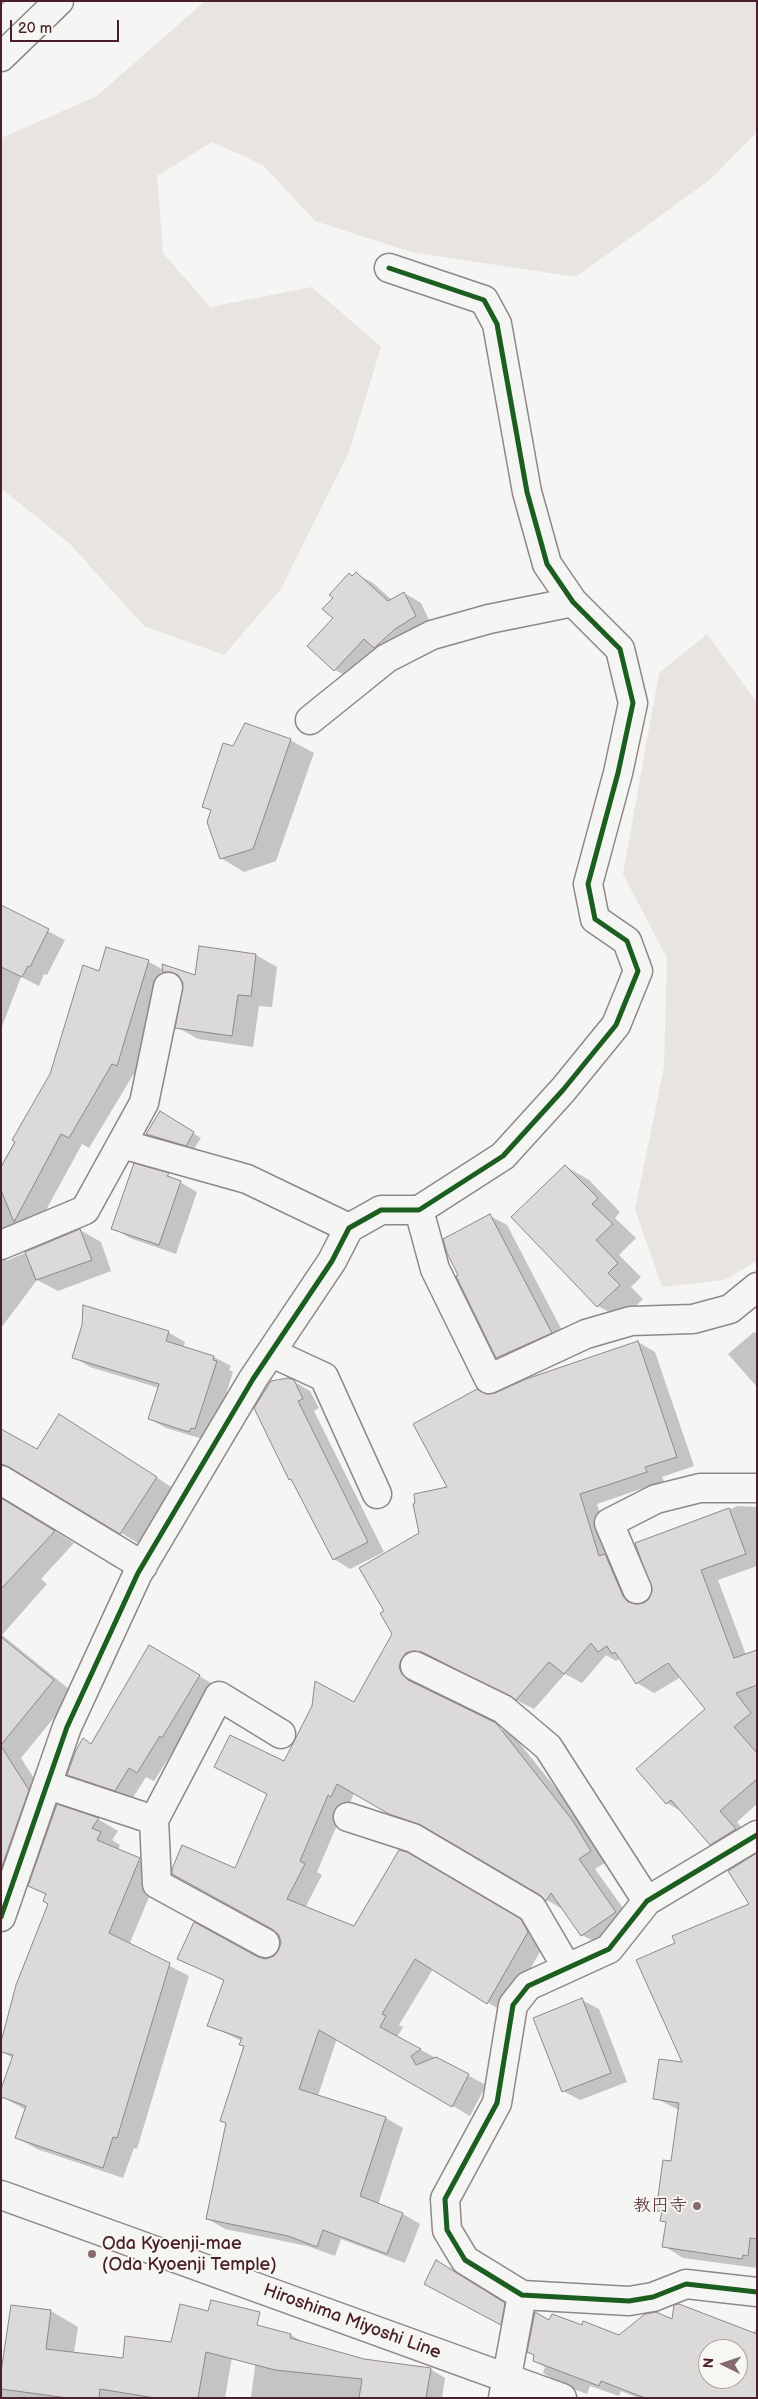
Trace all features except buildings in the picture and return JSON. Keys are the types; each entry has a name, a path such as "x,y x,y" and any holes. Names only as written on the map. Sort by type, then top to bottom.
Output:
{"street":[{"path":"1,57 59,1"},
{"path":"3,1904 48,1784 67,1727 143,1566 272,1352 332,1261 349,1228 381,1210 419,1210 503,1156 557,1098 616,1025 638,971 627,941 595,918 588,884 618,773 633,703 620,649 573,602 547,564 527,492 497,324 484,300 388,268"},
{"path":"310,720 387,658 432,635 489,619 573,602"},
{"path":"1,1245 85,1210 144,1103 168,987"},
{"path":"122,1144 247,1179 349,1228"},
{"path":"419,1210 435,1269 489,1379 586,1334 631,1320 693,1319 730,1309 757,1287"},
{"path":"272,1352 324,1377 377,1494"},
{"path":"1,1480 143,1566"},
{"path":"638,1589 609,1522 656,1499 700,1488 757,1488"},
{"path":"415,1666 503,1709 548,1747 647,1901"},
{"path":"265,1943 157,1884 154,1820 219,1696 281,1734"},
{"path":"48,1784 154,1820"},
{"path":"348,1816 413,1838 532,1908 567,1968"},
{"path":"757,1835 647,1901 609,1949 528,1986 513,2004 497,2103 445,2199 447,2230 465,2260 522,2295 629,2301 653,2297 686,2284 757,2292"},
{"name":"Hiroshima Miyoshi Line","path":"1,2195 504,2388 562,2398"},
{"path":"504,2388 522,2295"}],"shaded area":[{"path":"205,1 757,1 757,132 711,179 576,277 411,252 315,221 263,165 212,142 157,176 163,253 210,307 312,287 381,347 349,452 281,589 224,655 144,626 70,544 1,488 1,138 97,96"},
{"path":"707,634 755,700 757,698 757,1261 724,1280 662,1287 635,1209 664,1067 667,958 623,874 659,673"}],"cycle path":[{"path":"1,1917 67,1727 138,1573 253,1379 332,1261 349,1228 381,1210 419,1210 503,1156 563,1090 616,1025 638,971 627,941 595,919 588,884 618,773 633,703 620,649 573,602 547,564 527,492 497,324 484,300 389,268"},
{"path":"757,1835 647,1901 609,1949 528,1986 513,2005 497,2103 445,2199 447,2230 465,2260 522,2295 629,2301 653,2297 686,2284 757,2292"}],"place":[{"name":"教円寺","path":"697,2206"},
{"name":"Oda Kyoenji-mae (Oda Kyoenji Temple)","path":"92,2254"}]}
